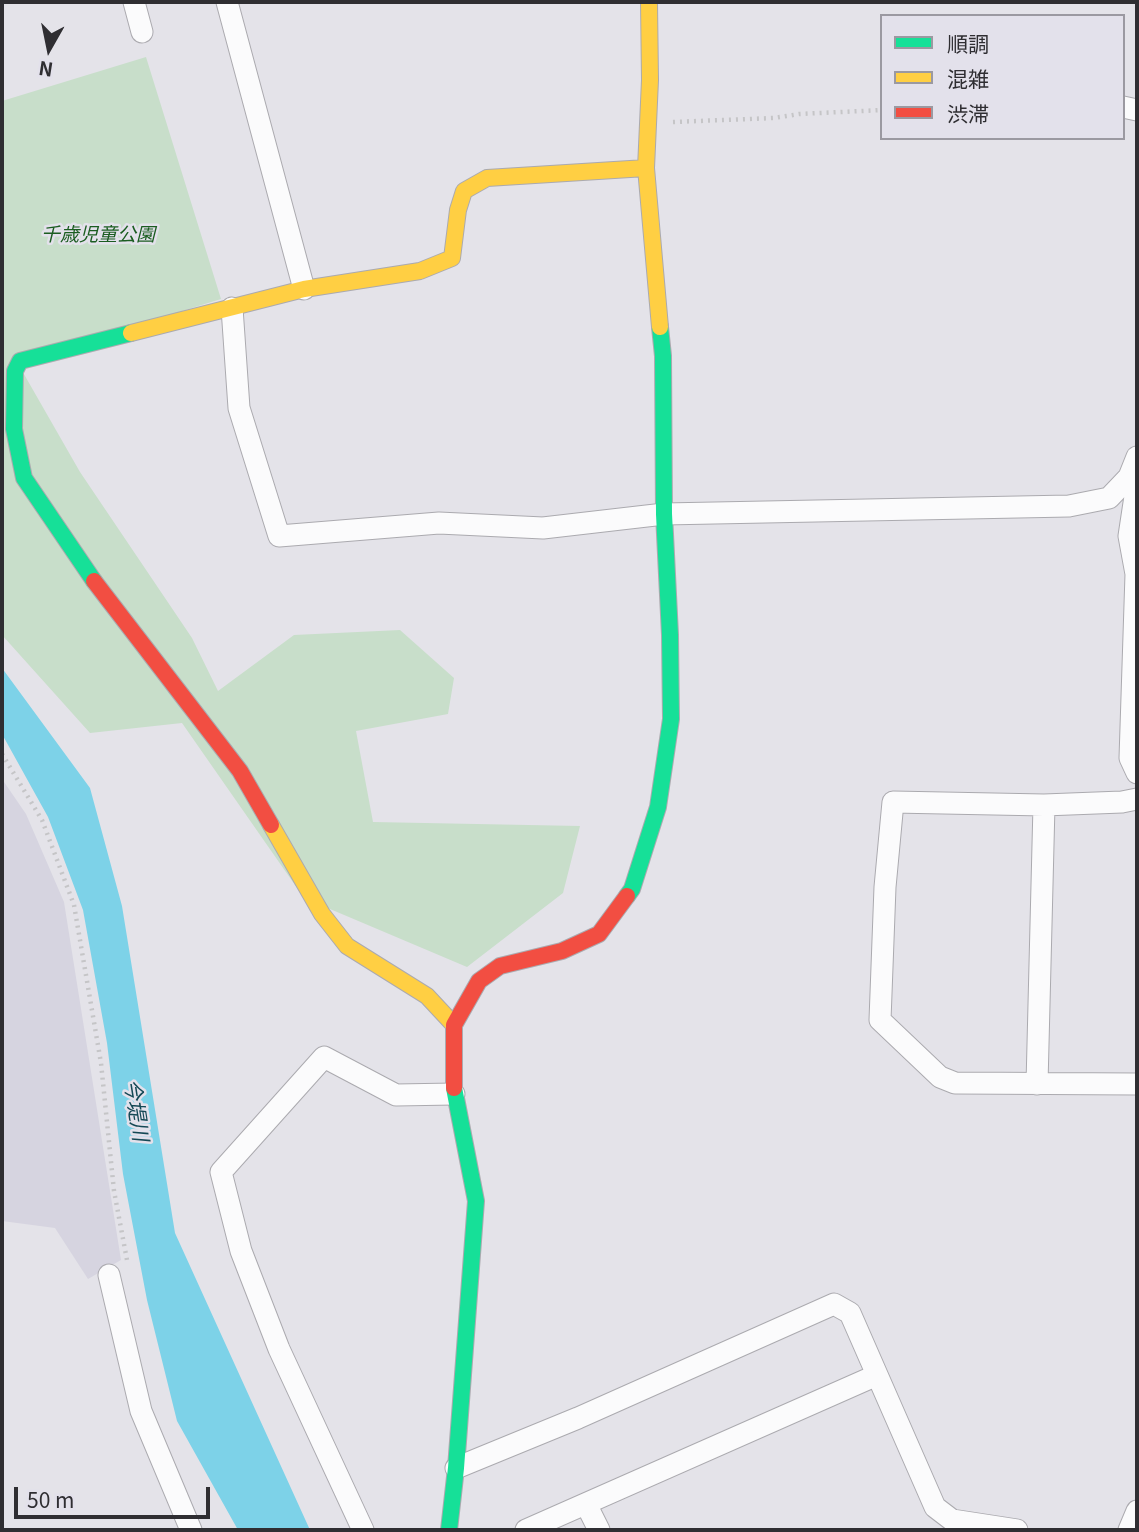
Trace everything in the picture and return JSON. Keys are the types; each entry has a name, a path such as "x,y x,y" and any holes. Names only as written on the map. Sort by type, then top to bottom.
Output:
{"street":[{"path":"134,2 142,32"},
{"path":"227,2 304,289"},
{"path":"449,1530 475,1201 454,1094 454,1025 479,981 500,966 562,951 599,934 632,889 658,807 671,719 664,514 663,356 646,168 649,2"},
{"path":"454,1025 427,996 346,946 322,914 240,771 83,567 24,478 14,429 15,371 20,361 304,289 420,271 452,258 458,210 464,191 487,178 646,168"},
{"path":"232,308 239,408 279,536 439,523 543,528 664,514 1069,506 1109,498 1129,477 1137,457"},
{"path":"1137,483 1129,536 1136,574 1130,758 1137,773"},
{"path":"1137,799 1044,805 892,802 880,1020 940,1077 955,1083 1137,1084"},
{"path":"1037,1084 1044,805"},
{"path":"363,1530 279,1349 241,1251 221,1172 324,1057 396,1095 454,1094"},
{"path":"119,1271 141,1411 191,1530"},
{"path":"456,1468 578,1418 834,1304 850,1313 935,1507 952,1520 1017,1530"},
{"path":"526,1530 877,1375"},
{"path":"586,1504 599,1530"},
{"path":"1129,1530 1137,1511"}],"path":[{"path":"648,123 880,110"},
{"path":"2,754 42,820 74,905 101,1063 119,1271"}],"shaded area":[{"path":"2,779 26,814 64,902 121,1260 88,1279 55,1228 2,1221"}],"green space":[{"name":"千歳児童公園","path":"146,57 221,299 17,362 80,472 192,638 218,691 294,635 400,630 454,678 448,714 356,731 373,822 580,826 563,893 467,967 304,898 182,723 90,733 2,635 2,101"}],"water":[{"name":"今堤川","path":"2,668 90,788 122,906 175,1233 310,1530 238,1530 177,1421 147,1300 123,1174 107,1043 83,910 48,817 2,734"}],"traffic: fast":[{"path":"627,896 632,889 658,807 671,719 664,514 663,356 660,327"},
{"path":"94,581 24,478 14,429 15,371 20,361 131,333"},
{"path":"449,1530 476,1201 454,1088"}],"traffic: slow":[{"path":"649,2 650,80 646,168 660,327"},
{"path":"131,333 304,289 420,271 452,258 458,210 464,191 487,178 646,168"},
{"path":"271,825 322,914 347,946 427,996 454,1025"}],"traffic: jam":[{"path":"94,581 240,771 271,825"},
{"path":"454,1088 454,1025 479,981 500,966 562,951 599,934 627,896"}]}
